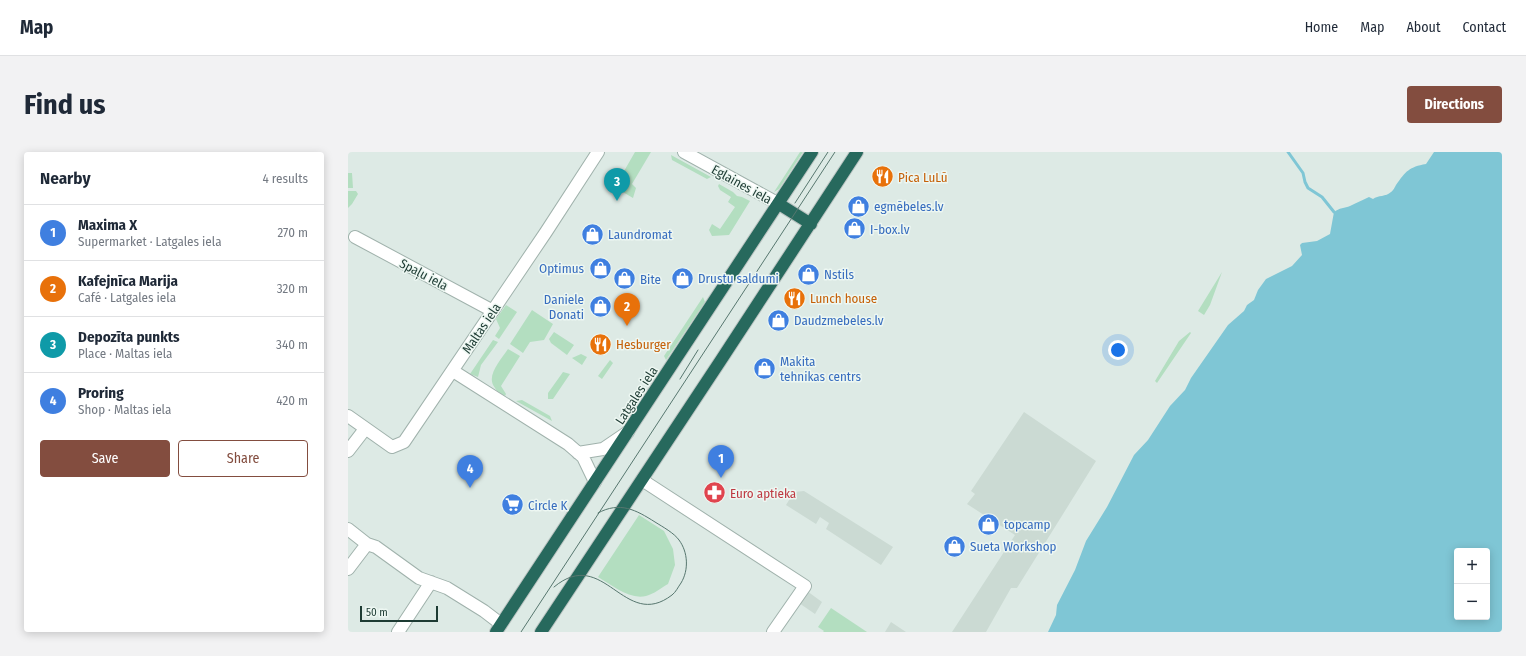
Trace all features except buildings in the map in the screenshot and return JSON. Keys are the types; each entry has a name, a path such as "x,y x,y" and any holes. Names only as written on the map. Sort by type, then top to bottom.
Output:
{"highway":[{"name":"Latgales iela","path":"499,628 812,152"},
{"path":"541,632 857,152"},
{"path":"779,204 810,224"}],"street":[{"name":"Maltas iela","path":"365,429 392,446 404,442 453,371 598,152"},
{"name":"Eglaines iela","path":"684,152 779,204"},
{"name":"Spaļu iela","path":"355,237 493,311"},
{"path":"453,371 568,444 583,457 595,482"},
{"path":"348,416 365,429 348,451"},
{"path":"578,453 603,450 629,431"},
{"path":"642,480 805,586 773,632"},
{"path":"348,529 367,544 376,547 419,578 453,592 484,611 499,628"},
{"path":"348,569 367,544"},
{"path":"398,632 431,582"}],"shaded area":[{"path":"1024,412 1096,461 1017,588 1011,588 986,632 952,632 1015,535 967,504 975,494 971,491"},
{"path":"804,491 893,547 881,565 826,529 829,523 820,517 816,524 786,505 794,492"},
{"path":"807,591 822,602 815,614 799,603"},
{"path":"891,622 906,632 885,632"}],"green space":[{"path":"635,152 651,152 632,184 636,188 633,198 616,188 616,185"},
{"path":"800,152 803,152 779,189 774,192"},
{"path":"671,155 711,177 707,179 672,160"},
{"path":"348,173 352,173 353,188 348,188"},
{"path":"719,184 737,196 750,201 729,235 712,236 709,230 712,224 720,229 735,207 728,202 731,197 720,190 718,186"},
{"path":"348,191 356,191 358,194 348,208"},
{"path":"1222,272 1210,305 1204,315 1198,311"},
{"path":"703,297 705,302 666,360 664,356"},
{"path":"506,305 517,312 499,339 495,336 500,328 496,319"},
{"path":"532,310 553,324 544,340 530,342 523,353 510,344"},
{"path":"554,332 574,345 567,355 551,343 549,339"},
{"path":"1190,332 1191,333 1157,383 1155,381 1179,341"},
{"path":"493,340 498,342 481,365 478,377 470,374"},
{"path":"508,349 520,356 501,386 506,394 505,396 498,392 492,383 492,378 495,368"},
{"path":"581,354 587,357 582,365 572,358"},
{"path":"610,360 613,363 602,379 598,376"},
{"path":"563,372 570,374 553,399 548,399 548,393"},
{"path":"522,400 550,416 552,421 516,401"},
{"path":"639,515 664,531 673,549 675,565 668,584 652,594 640,597 627,594 598,577"},
{"path":"831,608 867,632 823,632 824,631 818,627"}],"water":[{"path":"1434,152 1502,152 1502,632 1048,632 1056,615 1057,605 1075,570 1086,541 1107,507 1134,455 1148,440 1170,406 1185,390 1191,378 1228,325 1244,311 1247,305 1254,300 1258,290 1266,279 1292,266 1302,255 1300,245 1302,243 1317,241 1330,234 1334,212 1369,197 1373,199 1389,194 1408,170 1426,164"}],"waterway":[{"path":"1288,152 1303,173 1308,188 1322,197 1334,212"}],"tram line":[{"path":"795,203 828,152"},
{"path":"521,632 835,152"},
{"path":"680,379 698,350"},
{"path":"554,587 571,577 587,576 601,581 627,598 640,603 655,604 672,595 684,578 686,555 679,540 665,528 628,508 621,507 606,509 598,513"}],"place":[{"name":"Pica LuLū","path":"882,177"},
{"name":"Depozīta punkts","path":"617,201"},
{"name":"egmēbeles.lv","path":"859,206"},
{"name":"I-box.lv","path":"854,229"},
{"name":"Laundromat","path":"592,234"},
{"name":"Optimus","path":"600,268"},
{"name":"Nstils","path":"809,274"},
{"name":"Drustu saldumi","path":"682,278"},
{"name":"Bite","path":"624,279"},
{"name":"Lunch house","path":"794,298"},
{"name":"Daniele Donati","path":"600,306"},
{"name":"Daudzmebeles.lv","path":"779,320"},
{"name":"Kafejnīca Marija","path":"627,326"},
{"name":"Hesburger","path":"601,344"},
{"name":"Makita tehnikas centrs","path":"764,368"},
{"name":"Maxima X","path":"721,478"},
{"name":"Proring","path":"470,488"},
{"name":"Euro aptieka","path":"714,493"},
{"name":"Circle K","path":"513,505"},
{"name":"topcamp","path":"989,524"},
{"name":"Sueta Workshop","path":"954,546"}]}
